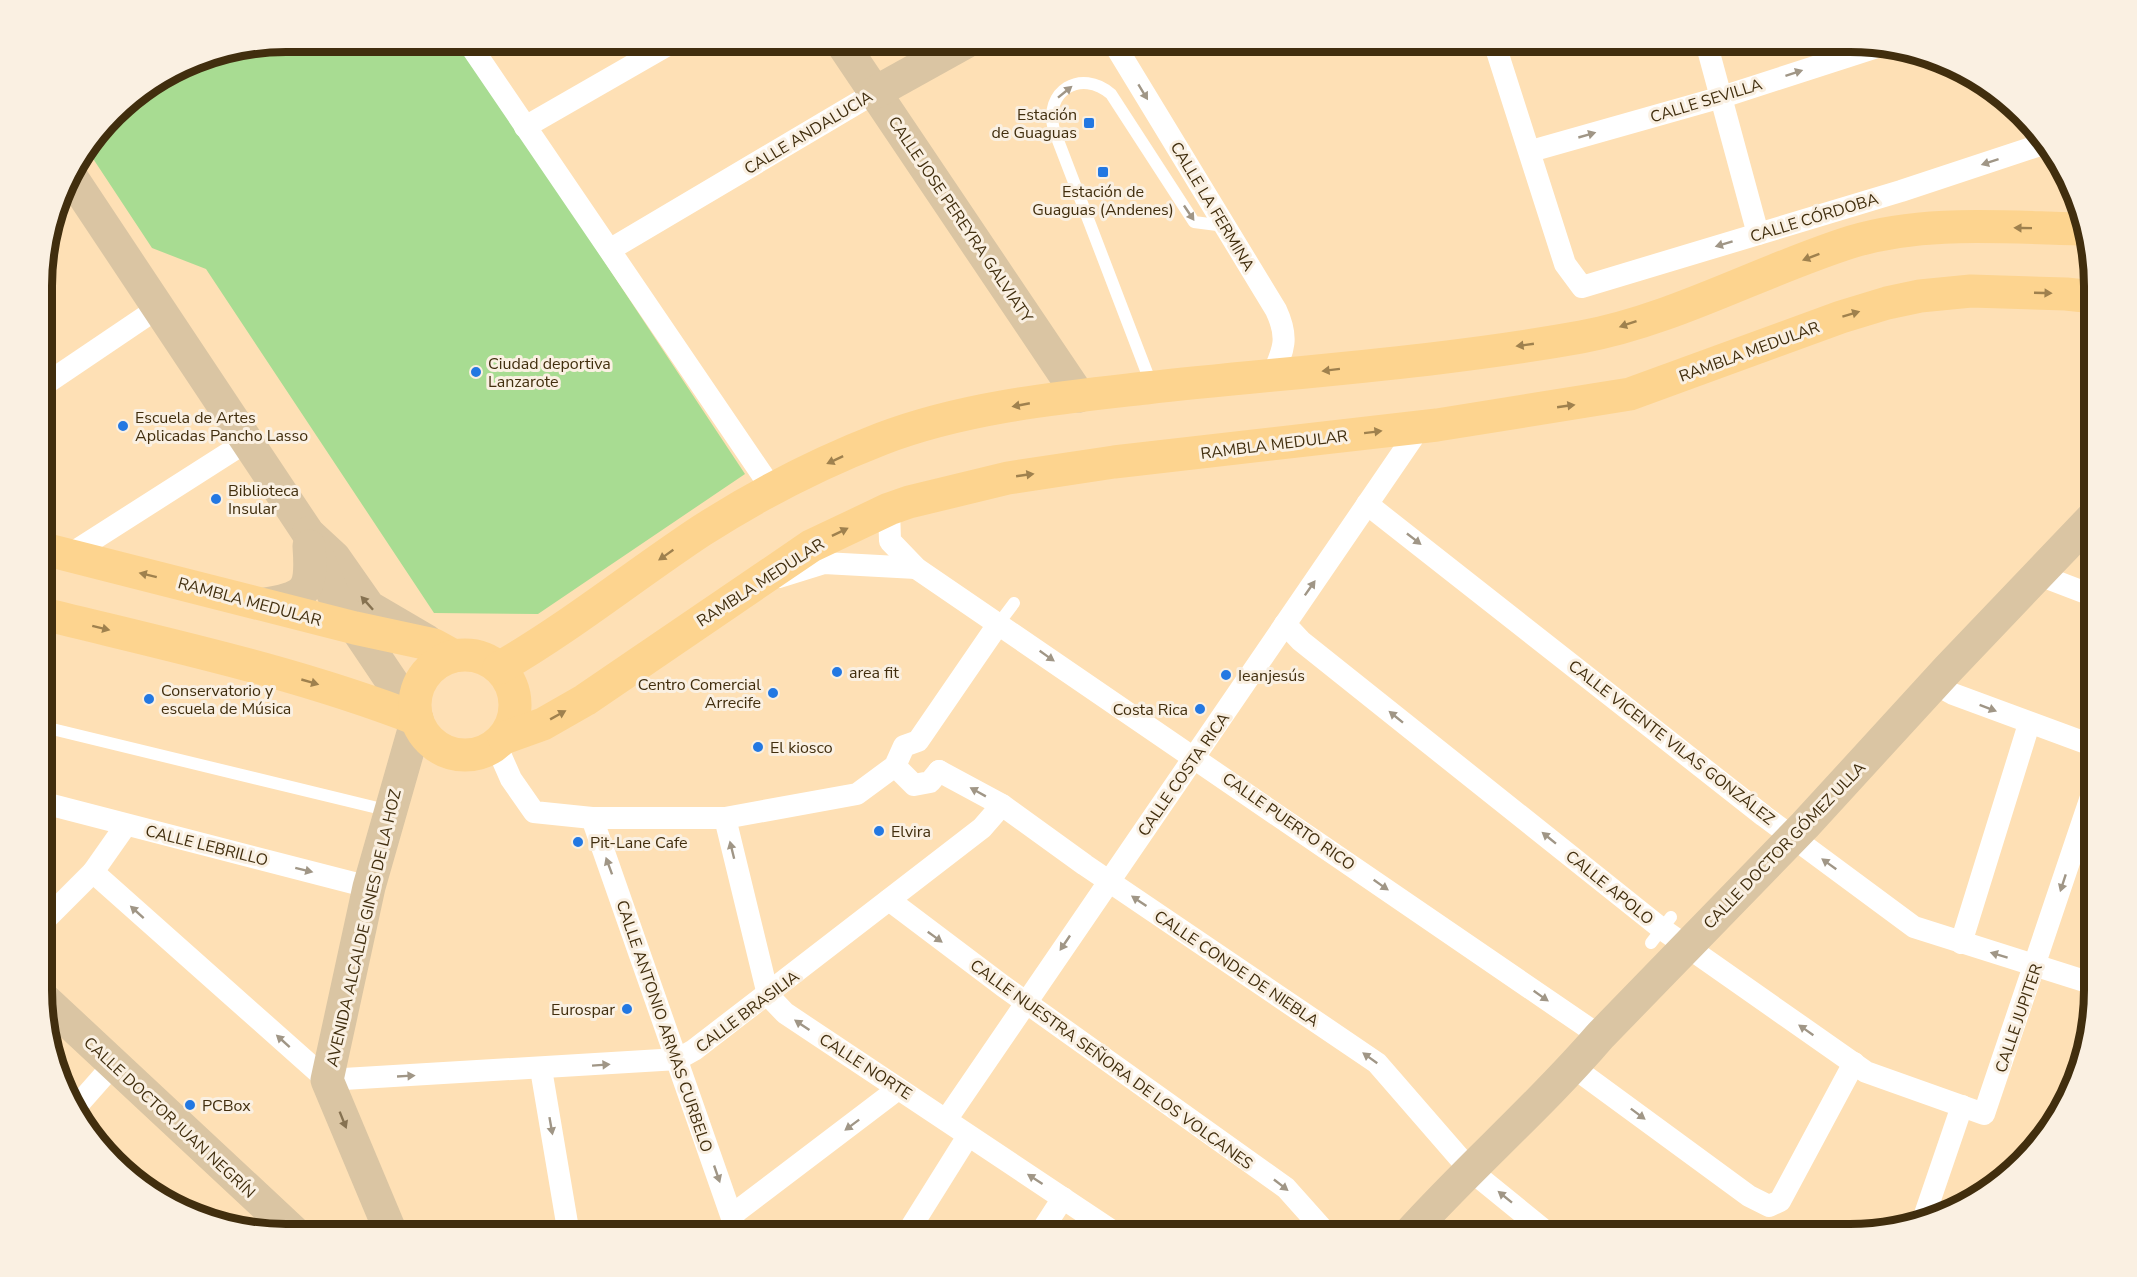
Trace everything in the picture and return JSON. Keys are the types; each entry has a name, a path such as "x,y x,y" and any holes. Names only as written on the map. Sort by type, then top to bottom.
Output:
{"main road":[{"path":"499,668 550,639 703,530 772,489 882,438 955,418 1079,396 1426,359 1582,336 1613,329 1712,295 1854,242 1910,230 2078,229"},
{"name":"RAMBLA MEDULAR","path":"500,741 543,724 585,700 811,546 890,509 1008,478 1114,462 1420,427 1630,394 1841,316 1920,296 1971,291 2084,296"},
{"name":"RAMBLA MEDULAR","path":"56,552 444,650"},
{"path":"52,616 250,665 363,698 417,718"},
{"path":"444,650 485,659 499,668 513,691 516,707 512,724 500,741 485,751 457,755 440,749 428,739 417,718 415,697 422,679 436,664 444,650"}],"street":[{"path":"475,52 611,249 772,489"},
{"path":"525,127 656,52"},
{"name":"CALLE JOSE PEREYRA GALVIATY","path":"848,52 1079,396"},
{"name":"CALLE ANDALUCIA","path":"611,249 876,92 948,52"},
{"name":"CALLE LA FERMINA","path":"1119,52 1284,327 1285,341 1272,376"},
{"path":"1497,52 1531,151"},
{"path":"1709,52 1758,234"},
{"name":"CALLE SEVILLA","path":"1531,151 1722,96 1859,53"},
{"name":"CALLE CÓRDOBA","path":"1531,151 1565,264 1582,287 1901,191 2037,146"},
{"path":"76,184 308,533 333,594 417,718"},
{"path":"52,380 158,308"},
{"name":"CALLE COSTA RICA","path":"946,1120 1420,427"},
{"path":"56,552 246,442"},
{"name":"CALLE VICENTE VILAS GONZÁLEZ","path":"1367,504 1793,838 1914,927 2084,981"},
{"name":"CALLE PUERTO RICO","path":"890,509 890,541 916,568 1600,1036"},
{"name":"CALLE DOCTOR GÓMEZ ULLA","path":"1418,1224 1573,1067 1600,1036 1668,934 1793,838 2084,527"},
{"path":"266,604 293,600 305,591 311,574 308,533"},
{"path":"308,533 334,557 369,607 444,650"},
{"path":"756,584 824,563 916,568"},
{"path":"2039,575 2084,592"},
{"path":"500,741 511,779 534,812 592,818 724,818 857,794 895,766 904,746 918,741 999,623"},
{"name":"CALLE APOLO","path":"1285,624 1302,641 1668,934 1866,1072 1962,1106"},
{"path":"1935,684 1953,694 2029,724 2084,743"},
{"name":"AVENIDA ALCALDE GINES DE LA HOZ","path":"388,1224 327,1080 369,886 417,718"},
{"path":"1961,943 2029,724"},
{"path":"895,766 914,785 930,782 939,771 932,751 918,741"},
{"name":"CALLE CONDE DE NIEBLA","path":"939,771 1002,805 1377,1063 1470,1170 1536,1224"},
{"name":"CALLE LEBRILLO","path":"52,805 369,886"},
{"name":"CALLE BRASILIA","path":"327,1080 541,1069 678,1059 768,995 982,828 1002,805"},
{"name":"CALLE ANTONIO ARMAS CURBELO","path":"592,818 735,1224"},
{"path":"724,818 768,995"},
{"name":"CALLE JUPITER","path":"1962,1106 1984,1114 2012,1037 2084,819"},
{"path":"52,913 93,872 126,825"},
{"path":"93,872 327,1080"},
{"name":"CALLE NUESTRA SEÑORA DE LOS VOLCANES","path":"889,900 1286,1188 1318,1224"},
{"name":"CALLE NORTE","path":"768,995 785,1013 1102,1224"},
{"name":"CALLE DOCTOR JUAN NEGRÍN","path":"53,1008 285,1224"},
{"path":"1573,1067 1606,1100 1749,1196 1769,1206 1780,1200 1854,1063"},
{"path":"81,1101 114,1064"},
{"path":"541,1069 567,1224"},
{"path":"736,1224 898,1089"},
{"path":"1926,1212 1962,1106"},
{"path":"913,1224 969,1136"},
{"path":"1046,1224 1063,1198"}],"lane":[{"path":"1152,388 1054,130 1052,110 1062,92 1081,82 1103,87 1111,94 1194,222 1225,226"},
{"path":"999,623 1014,603"},
{"path":"52,729 390,811"}],"green space":[{"name":"Ciudad deportiva Lanzarote","path":"287,52 466,52 745,474 538,614 434,613 206,269 152,248 92,157 121,121 157,92 197,70 226,60 256,55"}],"place":[{"name":"Estación de Guaguas","path":"1089,123"},
{"name":"Estación de Guaguas (Andenes)","path":"1103,172"},
{"name":"Ciudad deportiva Lanzarote","path":"476,372"},
{"name":"Escuela de Artes Aplicadas Pancho Lasso","path":"123,426"},
{"name":"Biblioteca Insular","path":"216,499"},
{"name":"area fit","path":"837,672"},
{"name":"Ieanjesús","path":"1226,675"},
{"name":"Centro Comercial Arrecife","path":"773,693"},
{"name":"Conservatorio y escuela de Música","path":"149,699"},
{"name":"Costa Rica","path":"1200,709"},
{"name":"El kiosco","path":"758,747"},
{"name":"Elvira","path":"879,831"},
{"name":"Pit-Lane Cafe","path":"578,842"},
{"name":"Eurospar","path":"627,1009"},
{"name":"PCBox","path":"190,1105"}]}
